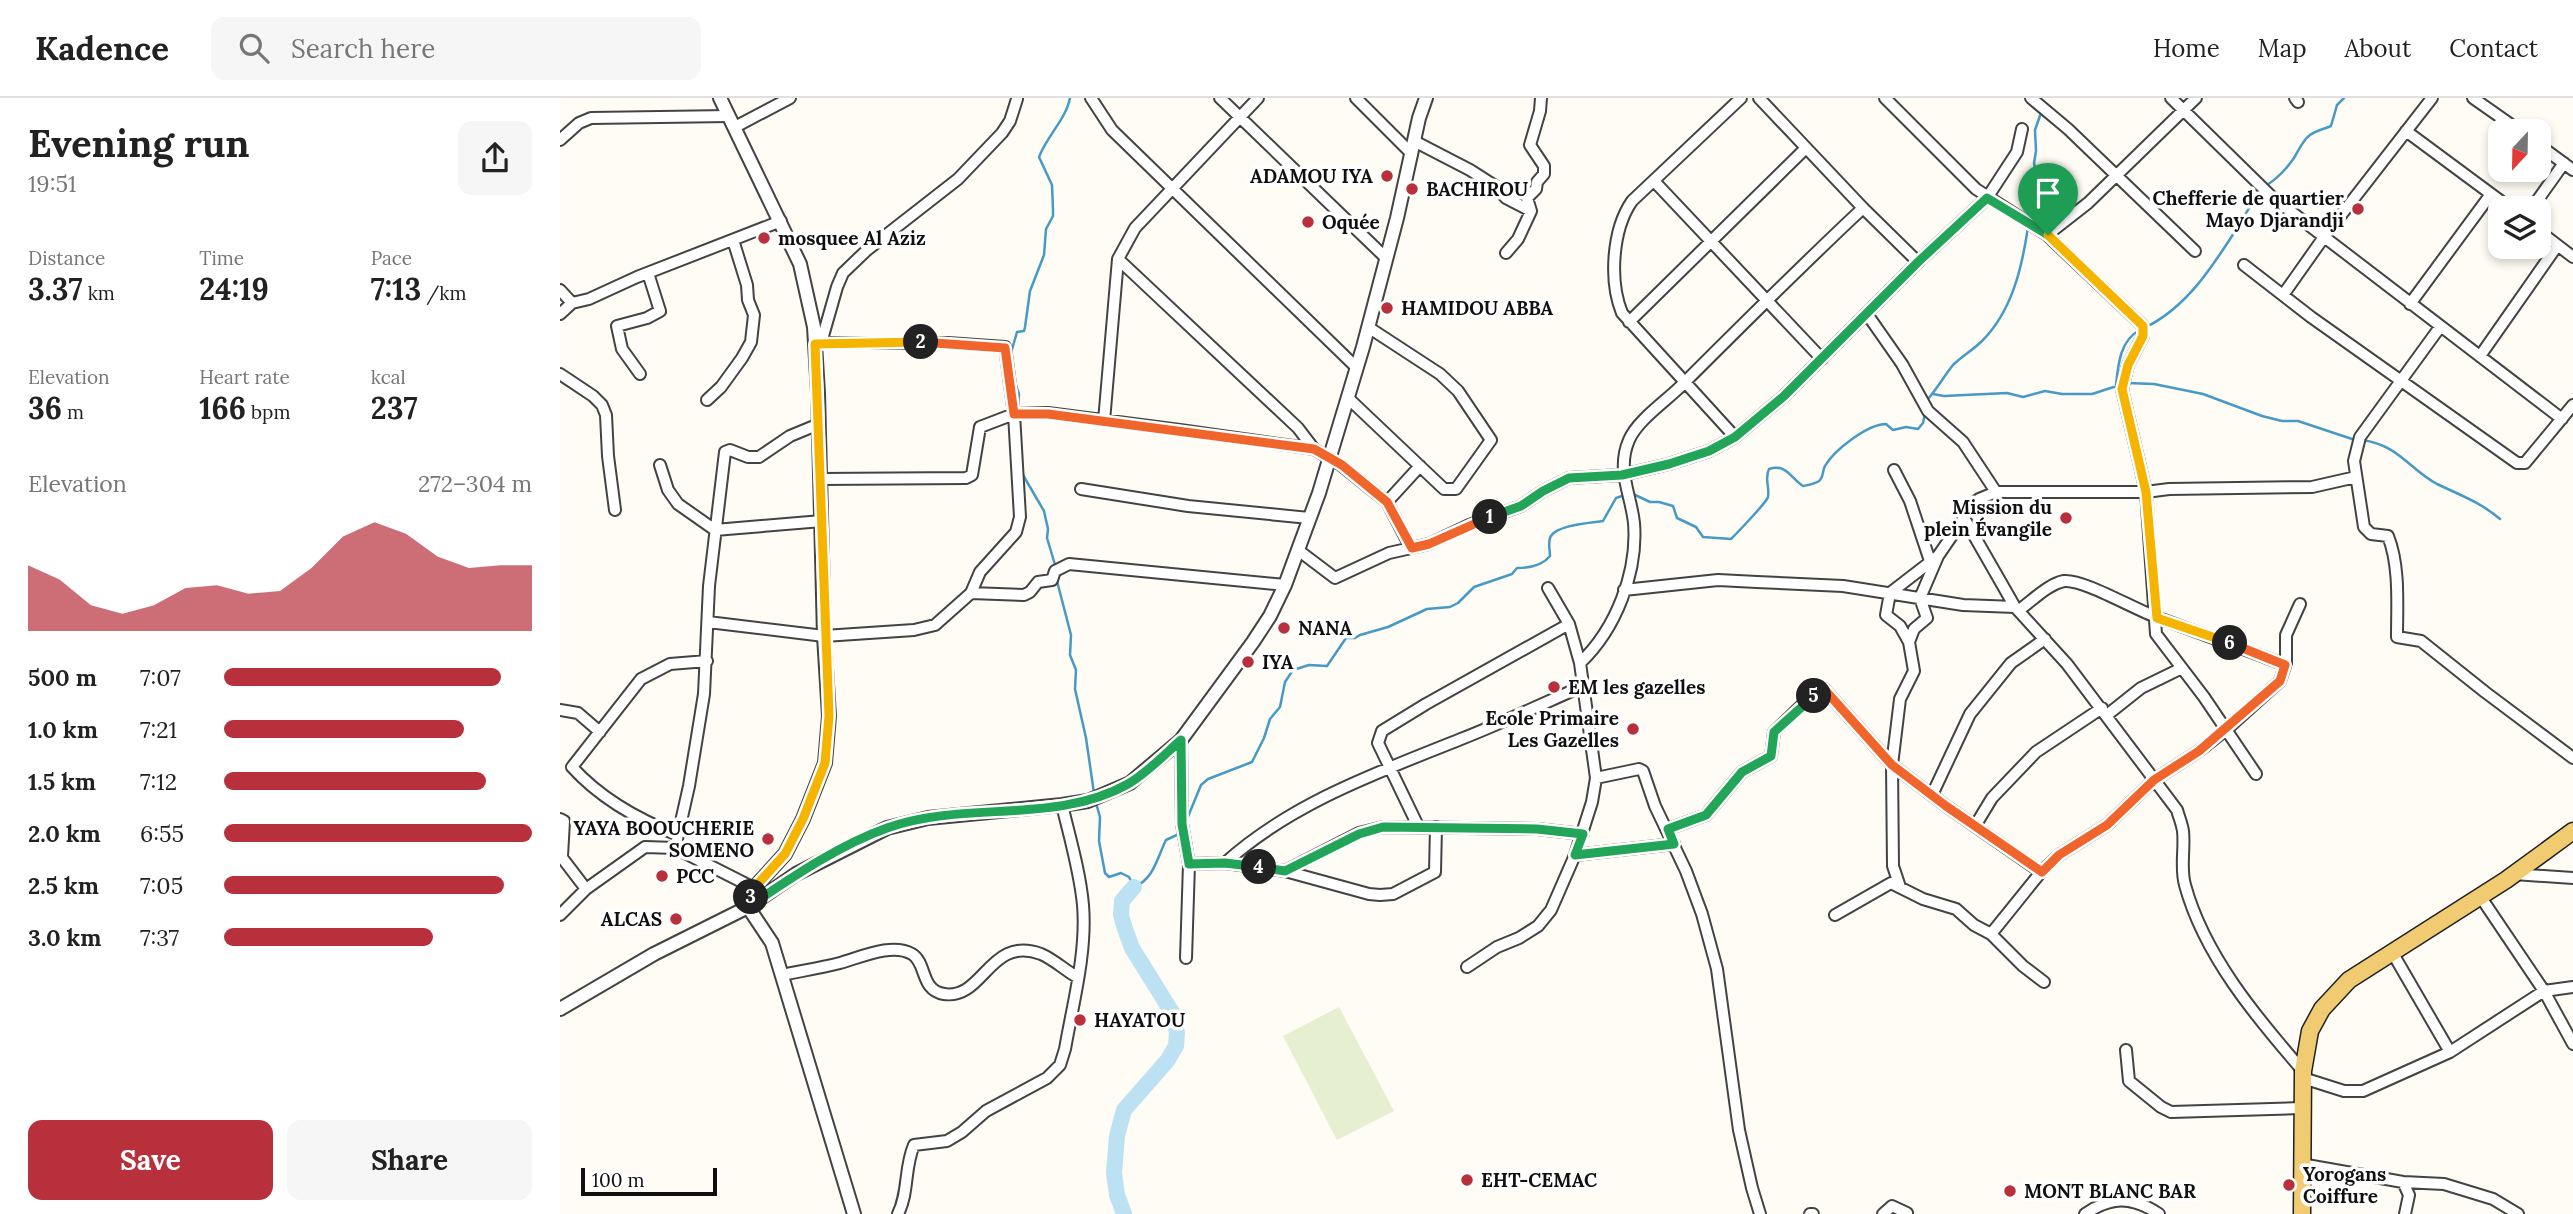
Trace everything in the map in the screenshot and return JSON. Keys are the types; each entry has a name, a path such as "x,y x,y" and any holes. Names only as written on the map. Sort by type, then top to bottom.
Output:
{"main road":[{"path":"2302,1214 2303,1074 2310,1031 2322,1009 2350,980 2514,874 2573,831"}],"street":[{"path":"720,98 800,264 818,343 824,636 829,716 825,763 803,819 785,854 754,888 748,907"},
{"path":"560,139 579,123 591,118 732,122 790,98"},
{"path":"818,343 843,274 867,250 966,170 1002,133 1010,121 1017,98"},
{"path":"1091,98 1112,130 1357,368"},
{"path":"1220,98 1386,258"},
{"path":"1104,421 1118,259 1135,228 1258,98"},
{"path":"1356,98 1413,147 1470,170 1495,186 1506,198 1531,211"},
{"path":"560,1009 653,954 748,907 796,874 887,828 928,818 1062,806 1088,801 1130,783 1181,740 1253,642 1285,585 1330,458 1357,368 1426,98"},
{"path":"1506,253 1518,239 1531,211 1527,198 1536,189 1537,182 1544,174 1544,166 1530,145 1541,98"},
{"path":"1735,437 1629,322 1616,299 1614,271 1624,211 1741,98"},
{"path":"1759,98 1918,262"},
{"path":"1885,98 1987,198 2048,235 2144,329 2122,385 2146,492 2157,618 2156,634 2227,729 2256,774"},
{"path":"2171,98 2272,197 2562,419"},
{"path":"2048,235 2088,204 2196,98"},
{"path":"2283,295 2324,237 2432,98"},
{"path":"2473,98 2503,119"},
{"path":"2034,100 2195,251"},
{"path":"1298,550 1335,578 1389,553 1429,544 1468,525 1521,506 1569,478 1622,475 1669,464 1709,451 1735,437 1784,396 1918,262 1987,198 2017,152 2022,129"},
{"path":"2406,131 2494,196"},
{"path":"1629,322 1806,148"},
{"path":"2543,196 2569,167 2552,155"},
{"path":"1654,181 1822,359"},
{"path":"2410,304 2491,194"},
{"path":"1580,663 1598,646 1632,570 1634,524 1622,475 1628,441 1638,425 1863,208"},
{"path":"560,314 572,303 589,299 781,221"},
{"path":"707,400 742,358 751,342 754,315 733,240"},
{"path":"2551,241 2573,257"},
{"path":"2480,356 2557,246"},
{"path":"1118,259 1279,409 1314,449"},
{"path":"2244,265 2517,463 2525,463 2573,405"},
{"path":"640,374 622,349 617,326 647,318 660,311 648,273"},
{"path":"560,290 572,303"},
{"path":"1867,314 1902,364 1925,407 1963,442 1996,492"},
{"path":"1348,398 1444,489 1456,489 1491,440 1458,391 1440,374 1368,327"},
{"path":"2440,327 2359,439 2354,461 2364,527 2371,534 2388,536 2391,542 2398,638 2421,641 2573,758"},
{"path":"708,622 824,636 914,630 935,625 971,593 980,572 1016,532 1020,517 1017,414 1005,348 948,343 818,343"},
{"path":"560,374 603,405 615,510"},
{"path":"821,479 966,478 972,475 980,428 1017,414 1048,414 1314,449 1342,465 1387,502 1412,548"},
{"path":"675,848 700,718 707,661 715,530 721,504 725,452 730,450 748,457 759,457 790,436 819,424"},
{"path":"660,465 668,489 678,504 715,530 822,521"},
{"path":"1387,502 1420,466"},
{"path":"1894,470 1934,558 1920,598 1927,618 1914,629 1909,642"},
{"path":"1900,887 1892,845 1892,765 1900,699 1914,671 1909,642 1900,626 1892,623 1886,615 1890,593 1934,558 1964,518 1967,509 1996,492 2146,492 2169,489 2312,487 2356,477"},
{"path":"1081,489 1188,506 1309,518"},
{"path":"1964,518 2017,608 2105,712 2177,810 2183,831 2184,881 2195,917 2240,991 2303,1074 2344,1091 2363,1091 2450,1052 2544,991 2573,987"},
{"path":"971,593 1024,595 1038,582 1052,580 1055,572 1069,564 1285,585"},
{"path":"1624,590 1718,580 1843,586 1963,605 2017,608 2054,585 2066,581 2085,586 2157,618 2222,639 2285,665"},
{"path":"1467,967 1497,947 1538,926 1551,910 1583,834 1592,802 1596,778 1580,663 1569,624 1548,588"},
{"path":"1991,934 2059,855 2107,825 2154,780 2227,729 2280,681 2285,665 2286,635 2300,604"},
{"path":"1418,826 1378,743 1382,731 1569,624"},
{"path":"1932,795 1970,715 2011,663 2045,639"},
{"path":"572,767 641,679 670,664 707,661"},
{"path":"1975,826 1992,798 2036,752 2141,688 2182,668"},
{"path":"1225,863 1247,843 1292,814 1390,768 1583,686"},
{"path":"1668,829 1706,815 1742,772 1771,756 1774,732 1801,706 1824,689 1892,765 2042,872"},
{"path":"560,710 578,713 600,732"},
{"path":"1181,740 1182,824 1189,864 1185,958"},
{"path":"560,760 572,767 597,792 628,813 678,835"},
{"path":"1596,778 1639,769 1643,771 1655,806 1668,829 1702,914 1717,969 1739,1130 1760,1214"},
{"path":"898,1214 914,1145 947,1141 986,1111 1047,1078 1060,1065 1082,947 1083,907 1062,806"},
{"path":"560,819 565,821 561,856 586,889"},
{"path":"1285,871 1359,834 1383,827 1537,829 1583,834"},
{"path":"1189,864 1225,863 1285,871 1369,894 1393,894 1436,873 1436,827"},
{"path":"1575,855 1674,844"},
{"path":"560,915 586,889 645,848 675,848 754,888"},
{"path":"2514,874 2573,877"},
{"path":"1835,915 1891,883 1923,899 1956,909 1974,925 1991,934 2023,966 2044,982"},
{"path":"2480,896 2544,991 2573,1044"},
{"path":"748,907 772,943 854,1214"},
{"path":"782,975 842,962 869,953 901,951 913,955 932,988 942,994 954,993 974,984 1003,954 1019,951 1041,954 1077,977"},
{"path":"2392,951 2450,1052"},
{"path":"2126,1050 2129,1081 2171,1112 2301,1108"},
{"path":"2301,1164 2403,1182 2444,1184 2493,1199 2518,1214"},
{"path":"2403,1182 2409,1195 2405,1214"},
{"path":"2085,1214 2099,1204 2115,1200 2138,1202 2159,1214"},
{"path":"1883,1214 1892,1206 1907,1213"}],"green space":[{"path":"1339,1007 1394,1111 1337,1140 1283,1036"}],"waterway":[{"path":"1011,353 1017,332 1024,331 1030,291 1044,255 1046,229 1053,216 1052,185 1039,157 1065,113 1070,98"},
{"path":"2267,185 2279,176 2307,137 2331,126 2337,105 2344,98"},
{"path":"2029,217 2040,189 2034,163 2035,130 2042,110"},
{"path":"2146,327 2175,307 2200,281 2262,190"},
{"path":"1927,400 1953,365 1982,341 2001,316 2019,273 2028,227"},
{"path":"2116,385 2124,347 2133,334 2140,330"},
{"path":"1015,383 1019,394 1018,407"},
{"path":"2127,383 2154,384 2203,394 2262,416 2282,421 2298,421 2355,440"},
{"path":"1933,394 1944,396 2007,393 2023,397 2045,391 2092,394 2120,385"},
{"path":"1631,493 1650,502 1673,506 1677,518 1696,527 1703,537 1731,539 1768,497 1769,469 1785,470 1803,486 1813,484 1821,479 1829,460 1861,433 1886,424 1893,430 1906,427 1918,429 1923,423 1925,413"},
{"path":"2362,440 2395,452 2427,478 2477,503 2500,519"},
{"path":"1023,475 1044,511 1047,538 1056,568"},
{"path":"1187,819 1201,785 1208,779 1252,762 1270,719 1280,707 1285,682 1293,670 1309,665 1327,666 1346,638 1355,638 1388,627 1427,609 1450,607 1474,587 1512,574 1517,568 1539,564 1550,556 1549,540 1553,534 1573,525 1603,521 1616,498 1625,495"},
{"path":"1057,581 1071,635 1070,655 1076,670 1075,689 1094,793"},
{"path":"1096,803 1100,817 1099,841 1105,873 1109,877 1121,873 1129,877 1134,887 1151,873 1166,840 1179,834"},
{"path":"1124,1214 1117,1195 1114,1173 1117,1136 1124,1110 1167,1061 1176,1046 1177,1033 1173,1014 1132,948 1124,926 1121,915 1122,901 1134,887"}],"place":[{"name":"ADAMOU IYA","path":"1387,176"},
{"name":"BACHIROU","path":"1412,189"},
{"name":"Chefferie de quartier Mayo Djarandji","path":"2358,209"},
{"name":"Oquée","path":"1308,222"},
{"name":"mosquee Al Aziz","path":"764,238"},
{"name":"HAMIDOU ABBA","path":"1387,308"},
{"name":"Mission du plein Évangile","path":"2066,518"},
{"name":"NANA","path":"1284,628"},
{"name":"IYA","path":"1248,662"},
{"name":"EM les gazelles","path":"1554,687"},
{"name":"Ecole Primaire Les Gazelles","path":"1633,729"},
{"name":"YAYA BOOUCHERIE SOMENO","path":"768,839"},
{"name":"PCC","path":"662,876"},
{"name":"ALCAS","path":"676,919"},
{"name":"HAYATOU","path":"1080,1020"},
{"name":"EHT-CEMAC","path":"1467,1180"},
{"name":"Yorogans Coiffure","path":"2289,1185"},
{"name":"MONT BLANC BAR","path":"2010,1191"}],"route":[{"path":"1987,198 2048,235 2143,326 2143,336 2128,365 2122,389 2146,492 2157,618 2222,639 2285,665 2280,681 2267,695 2199,751 2154,780 2107,825 2059,855 2042,872 1892,765 1824,689 1801,706 1774,732 1771,756 1742,772 1706,815 1668,829 1674,844 1575,855 1583,834 1537,829 1383,827 1359,834 1285,871 1225,863 1189,864 1182,824 1181,740 1130,783 1107,794 1062,806 928,818 887,828 796,874 748,907 754,888 785,854 803,819 825,763 829,716 815,344 948,343 1005,348 1014,414 1048,414 1314,449 1342,465 1387,502 1412,548 1429,544 1468,525 1521,506 1569,478 1622,475 1669,464 1709,451 1735,437 1784,396 1918,262 1987,198"}]}
